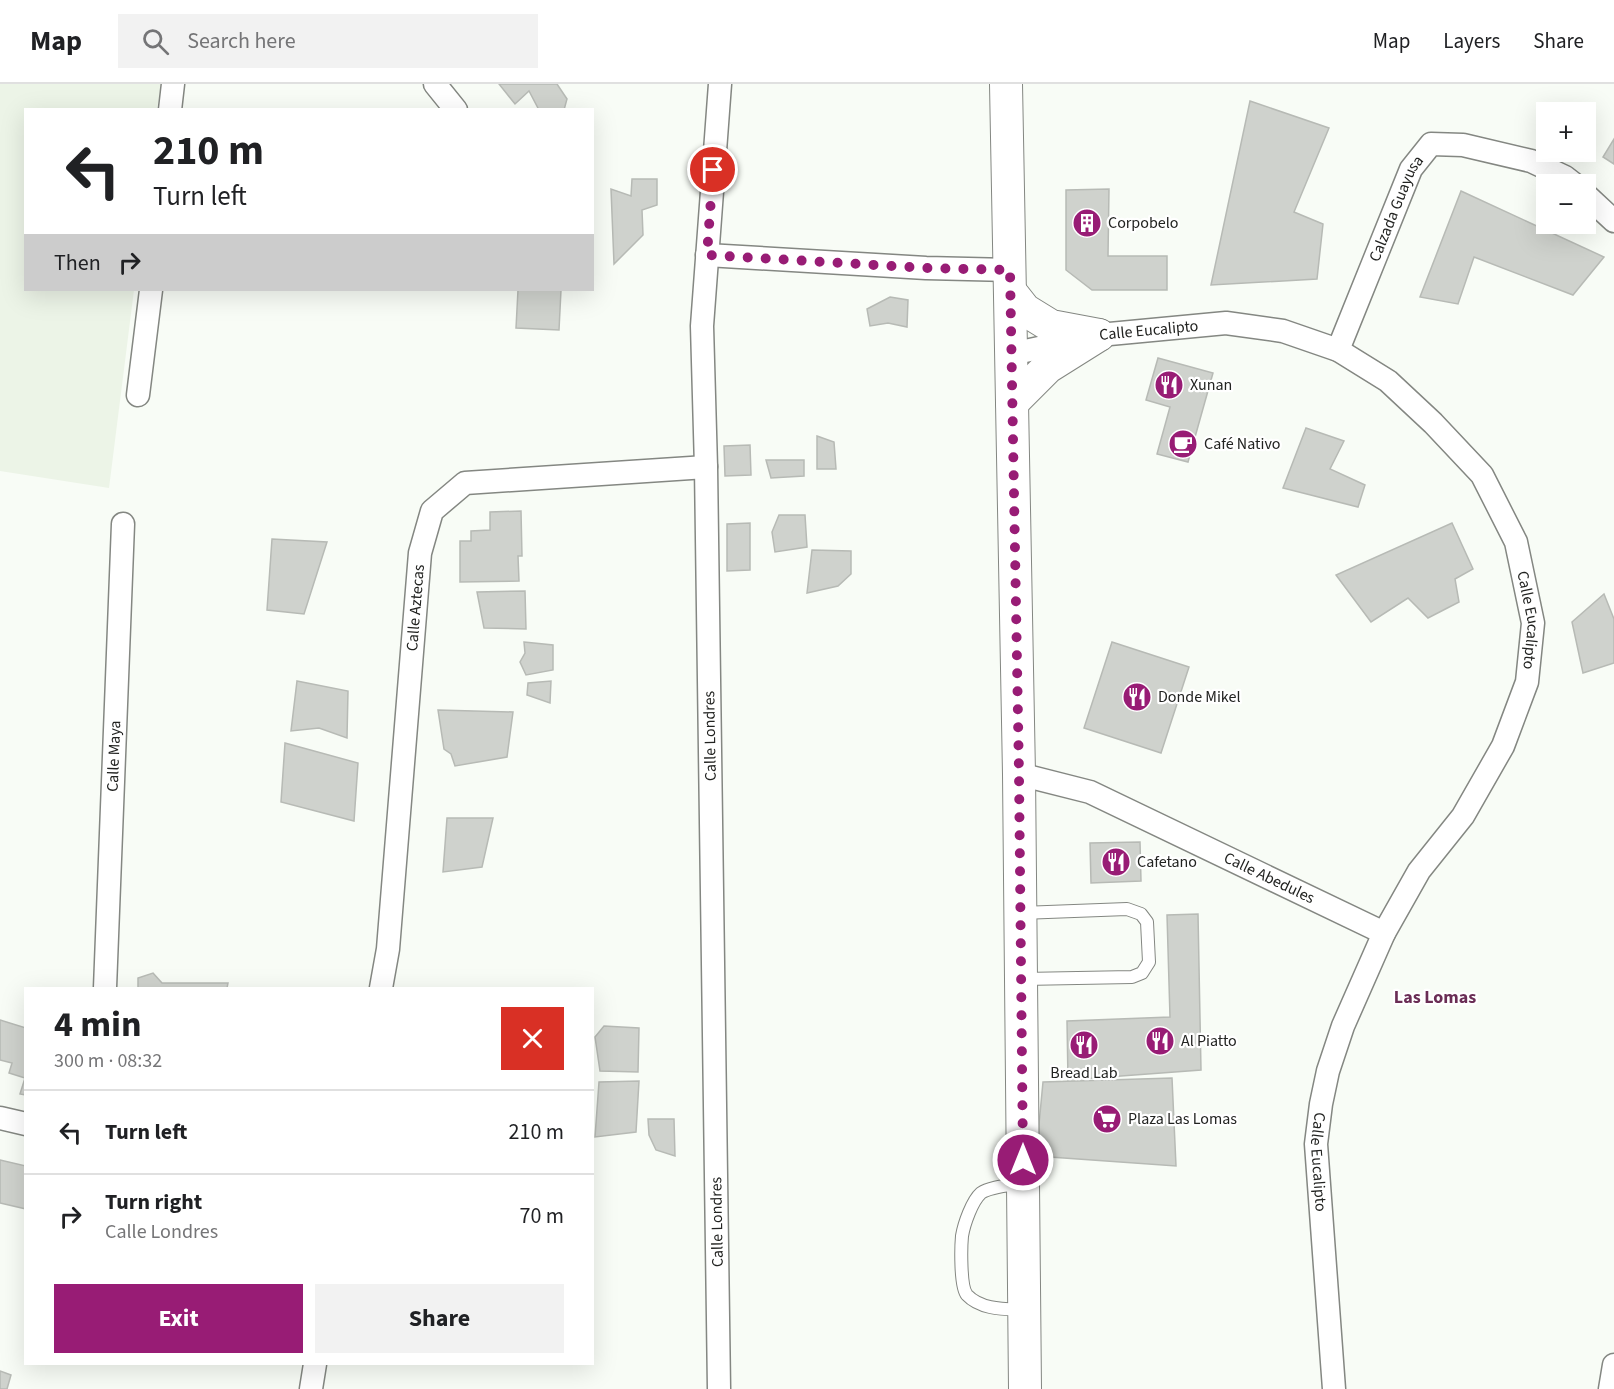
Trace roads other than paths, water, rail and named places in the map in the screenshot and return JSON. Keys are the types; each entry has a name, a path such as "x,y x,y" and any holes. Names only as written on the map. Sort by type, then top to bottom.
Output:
{"street":[{"path":"170,108 173,84"},
{"path":"435,84 454,108"},
{"name":"Calle Londres","path":"719,1389 702,326 720,84"},
{"path":"1006,84 1019,774 1025,1389"},
{"name":"Calzada Guayusa","path":"1338,350 1412,169 1431,144 1463,145 1531,161 1559,174"},
{"path":"1596,204 1614,221"},
{"path":"707,255 926,268 1010,280"},
{"path":"1010,280 1025,310 1051,326 1099,335"},
{"path":"138,395 151,291"},
{"name":"Calle Eucalipto","path":"1011,354 1099,335 1226,323 1283,331 1338,350 1388,381 1433,423 1482,475 1516,542 1533,623 1527,682 1503,746 1463,816 1419,871 1384,933 1340,1035 1328,1071 1316,1144 1334,1389"},
{"path":"1012,403 1048,367 1099,335"},
{"name":"Calle Aztecas","path":"381,987 388,949 420,553 432,511 465,483 706,467"},
{"name":"Calle Maya","path":"105,987 123,524"},
{"name":"Calle Abedules","path":"1019,774 1090,792 1384,933"},
{"path":"0,1118 24,1124"},
{"path":"310,1389 315,1365"},
{"path":"1610,1389 1614,1365"}],"lane":[{"path":"1020,913 1127,909 1141,914 1147,922 1149,962 1142,973 1132,977 1021,979"},
{"path":"1023,1183 994,1188 982,1193 971,1207 962,1236 962,1282 966,1294 980,1304 998,1309 1024,1310"}],"place":[{"name":"Corpobelo","path":"1087,223"},
{"name":"Xunan","path":"1169,385"},
{"name":"Café Nativo","path":"1183,444"},
{"name":"Donde Mikel","path":"1137,697"},
{"name":"Cafetano","path":"1116,862"},
{"name":"Al Piatto","path":"1160,1041"},
{"name":"Bread Lab","path":"1084,1045"},
{"name":"Plaza Las Lomas","path":"1107,1119"}],"district":[{"name":"Las Lomas","path":"1435,997"}]}
